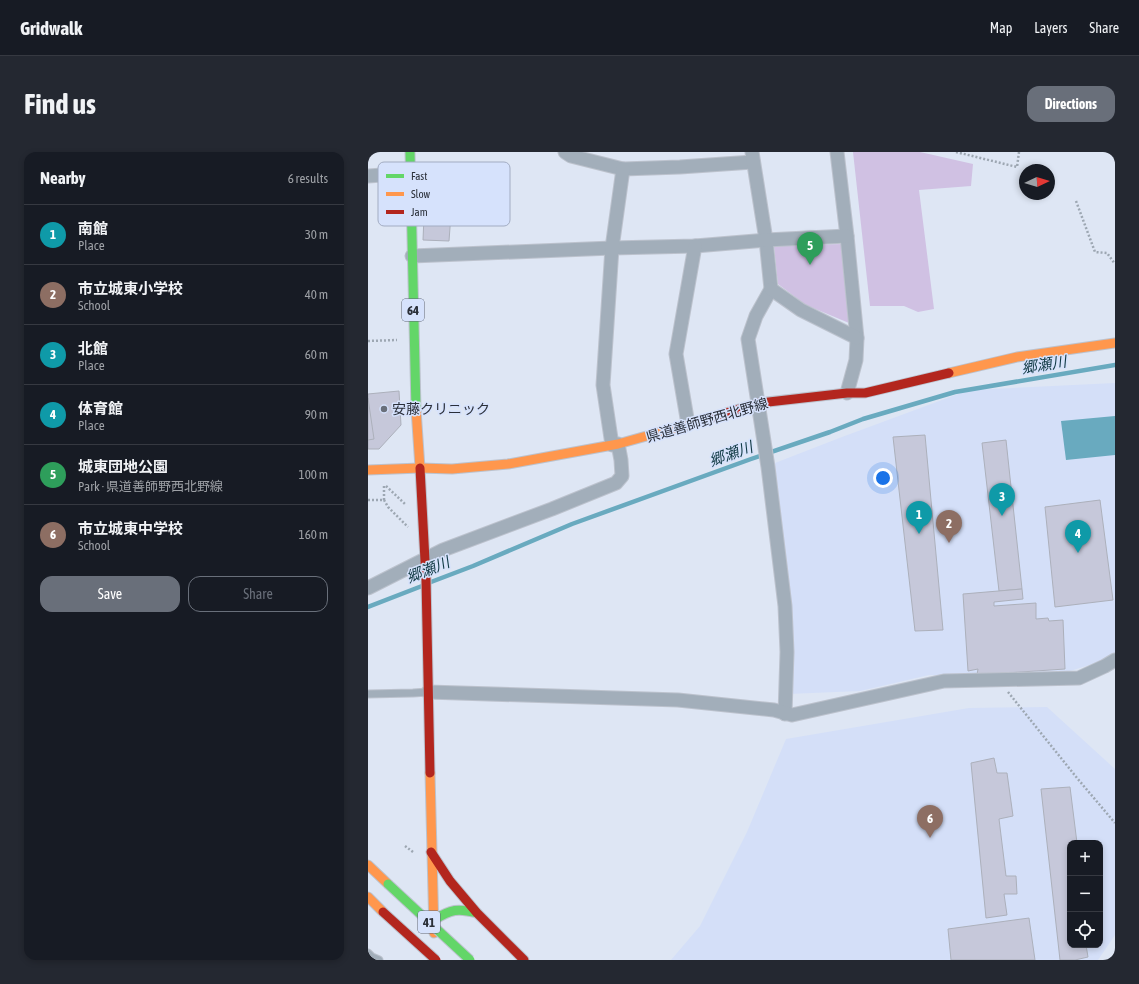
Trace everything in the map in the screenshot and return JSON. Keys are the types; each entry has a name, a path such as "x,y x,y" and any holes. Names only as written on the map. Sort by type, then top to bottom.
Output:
{"main road":[{"name":"64","path":"411,226 417,434 420,468"},
{"name":"県道善師野西北野線","path":"368,470 420,468 452,469 508,464 615,445 759,403 847,393 864,394 1017,357 1115,343"},
{"path":"420,468 424,508 426,558 431,852 436,960"},
{"path":"431,852 450,882 477,913 524,960"},
{"name":"41","path":"368,865 470,960"},
{"name":"41","path":"368,897 436,960"},
{"path":"434,920 449,910 462,909 477,913"}],"street":[{"path":"565,152 571,156 623,169 680,168 753,157 766,240 771,289 756,316 748,339 759,403 786,606 788,652 785,714"},
{"path":"837,152 857,338 856,360 847,393"},
{"path":"368,588 443,550 616,484 622,476 621,460 615,445 603,385 612,248 623,169"},
{"path":"368,176 378,175"},
{"path":"412,256 695,246 766,240 847,236"},
{"path":"688,424 676,354 695,246"},
{"path":"771,289 801,310 857,338"},
{"path":"428,692 678,700 774,710 792,715 944,681 1000,681 1079,678 1115,660"}],"lane":[{"path":"368,694 428,692"},
{"path":"368,953 372,958 379,960"}],"path":[{"path":"956,152 1017,167 1019,152"},
{"path":"1076,201 1095,252 1106,253 1115,264"},
{"path":"368,341 414,340"},
{"path":"407,507 384,485 384,500 388,507 408,527"},
{"path":"368,500 384,500"},
{"path":"1000,681 1011,698 1115,824"}],"shaded area":[{"path":"853,152 920,152 973,164 971,186 919,190 934,309 918,312 904,306 870,306"},
{"path":"842,244 849,323 806,305 778,284 774,246"},
{"path":"1115,383 1115,656 1044,679 929,675 860,691 788,694 791,623 775,463 969,390"},
{"path":"1047,707 1115,769 1115,935 1098,960 671,960 700,926 747,832 786,739 969,708"}],"water":[{"path":"1115,416 1115,455 1066,460 1061,421"}],"building":[{"path":"424,226 450,226 449,241 423,240"},
{"name":"安藤クリニック","path":"399,391 401,425 379,449 368,449 368,394"},
{"name":"安藤クリニック","path":"368,398 374,439 368,440"},
{"path":"925,435 943,630 915,631 893,437"},
{"path":"1006,440 1022,589 999,591 982,443"},
{"path":"1100,500 1113,600 1055,607 1045,507"},
{"path":"1022,589 1023,599 994,602 994,606 1036,603 1036,619 1048,618 1049,621 1063,620 1065,669 977,675 978,669 968,671 963,594"},
{"path":"994,758 997,773 1007,773 1013,816 999,819 1006,876 1016,876 1017,894 1004,894 1007,915 986,918 971,763"},
{"path":"1070,787 1077,840 1067,840 1067,948 1086,948 1088,957 1075,960 1060,960 1041,789"},
{"path":"1029,918 1035,960 951,960 948,929"}],"waterway":[{"name":"郷瀬川","path":"431,582 572,524 863,419 955,392 1115,365"},
{"name":"郷瀬川","path":"368,607 422,586"}],"traffic: fast":[{"path":"410,152 410,162"},
{"path":"412,226 416,409"},
{"path":"388,884 470,960"},
{"path":"434,920 455,910 465,910 477,913"}],"traffic: slow":[{"path":"949,373 1017,357 1115,343"},
{"path":"416,409 420,468"},
{"path":"368,470 420,468 452,469 508,464 618,444 693,423"},
{"path":"430,773 434,933"},
{"path":"368,865 388,884"},
{"path":"368,897 383,912"}],"traffic: jam":[{"path":"693,423 759,403 847,393 865,393 949,373"},
{"path":"420,468 426,579 430,773"},
{"path":"431,852 450,881 477,913 524,960"},
{"path":"383,912 436,960"}],"place":[{"name":"城東団地公園","path":"810,265"},
{"name":"安藤クリニック","path":"384,409"},
{"name":"北館","path":"1002,516"},
{"name":"南館","path":"919,534"},
{"name":"市立城東小学校","path":"949,543"},
{"name":"体育館","path":"1078,553"},
{"name":"市立城東中学校","path":"930,838"}]}
